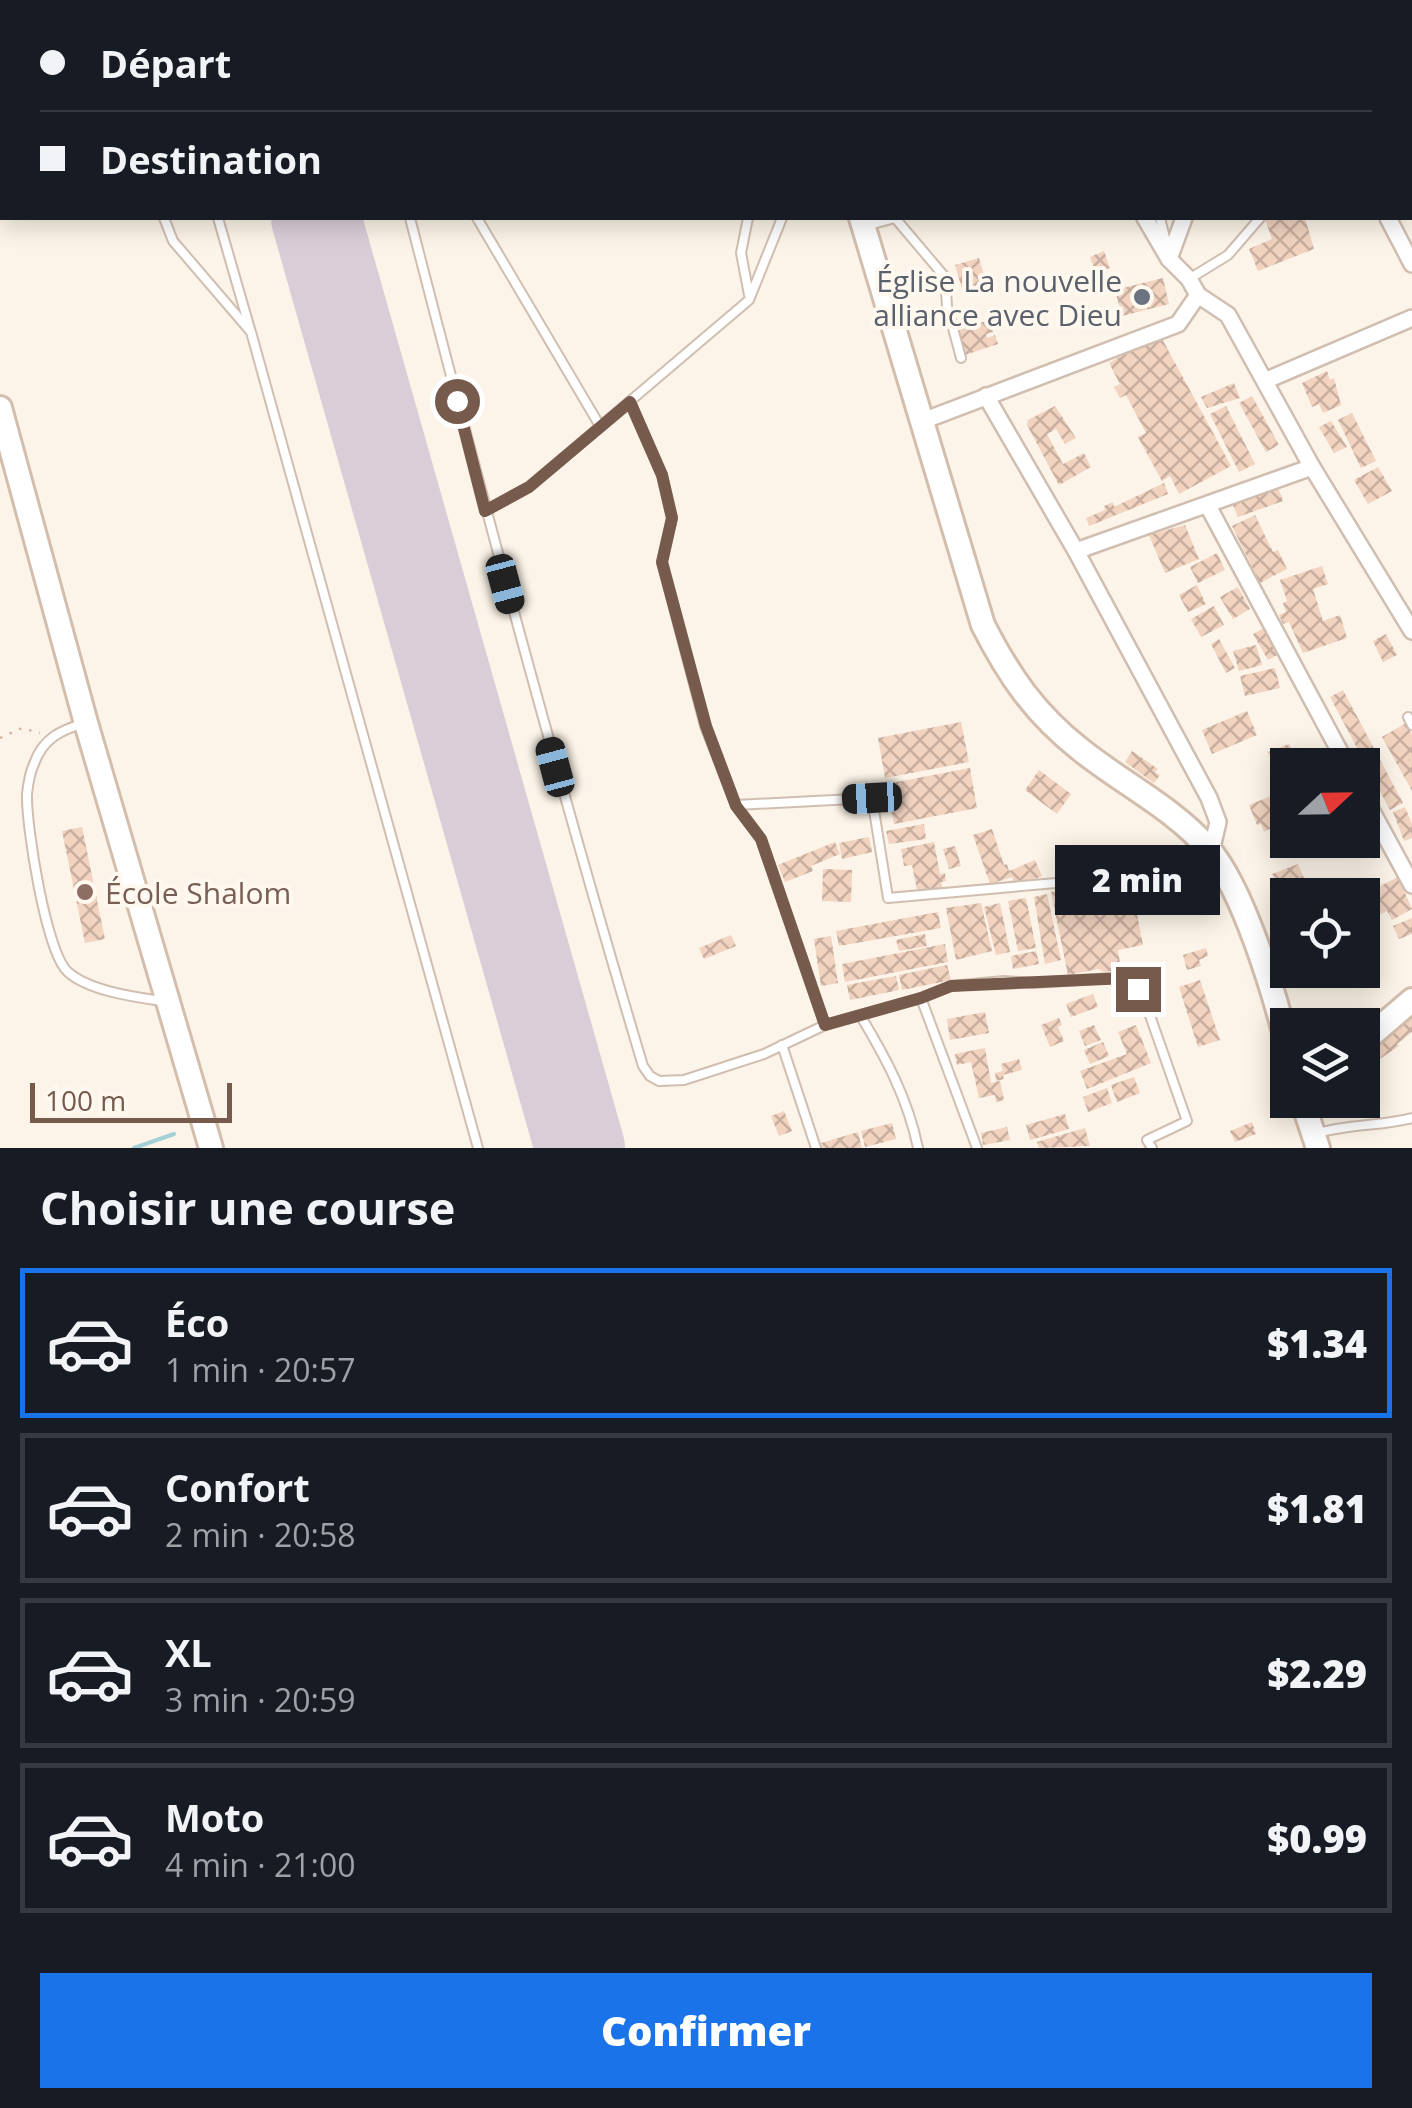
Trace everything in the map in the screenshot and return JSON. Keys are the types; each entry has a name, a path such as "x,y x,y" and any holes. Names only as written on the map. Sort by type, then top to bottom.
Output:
{"street":[{"path":"1146,220 1169,259 1189,279 1198,295 1228,315 1312,466 1412,631"},
{"path":"1169,259 1183,220"},
{"path":"1389,220 1412,264"},
{"path":"863,222 983,625 1029,703 1079,749 1186,826 1211,852 1238,902 1277,1008"},
{"path":"920,422 1178,324 1198,295"},
{"path":"1267,380 1412,318"},
{"path":"986,396 1076,551 1209,798 1218,822 1211,852"},
{"path":"0,408 86,723 212,1148"},
{"path":"1076,551 1312,466"},
{"path":"1208,506 1338,748"},
{"path":"1380,826 1412,885"},
{"path":"1380,1028 1412,1000"}],"lane":[{"path":"165,220 173,241 250,332"},
{"path":"219,220 478,1148"},
{"path":"411,220 575,840 643,1066 650,1076 659,1081 684,1080 782,1045 825,1025 951,986 1127,978 1147,1006 1187,1121 1147,1140 1152,1148"},
{"path":"478,220 600,426"},
{"path":"748,220 741,252 750,300"},
{"path":"485,511 529,487 750,300 781,220"},
{"path":"897,220 945,276 947,306 961,358"},
{"path":"1160,220 1169,259"},
{"path":"1189,279 1228,255 1258,220"},
{"path":"630,402 662,475 672,518 662,562 706,726 736,806 761,839 825,1025"},
{"path":"86,723 49,738 34,762 27,793 36,873 56,958 69,974 119,995 167,1002"},
{"path":"736,806 872,798 888,898 1056,883 1112,870"},
{"path":"921,998 977,1148"},
{"path":"860,1015 912,1115 918,1148"},
{"path":"782,1045 816,1148"},
{"path":"1316,1141 1344,1126 1412,1118"}],"path":[{"path":"0,738 22,728 40,733 62,730"}],"building":[{"path":"1265,220 1306,220 1314,249 1258,271 1249,249 1272,239"},
{"path":"1104,251 1110,268 1096,273 1090,257"},
{"path":"979,258 987,285 963,292 955,265"},
{"name":"Église La nouvelle alliance avec Dieu","path":"1163,278 1169,304 1122,316 1115,290"},
{"path":"989,320 993,332 986,334 987,338 995,335 998,344 965,355 958,330"},
{"path":"1160,335 1231,466 1179,494 1170,476 1162,481 1138,437 1146,433 1126,395 1120,398 1114,387 1120,384 1109,363"},
{"path":"1327,371 1330,380 1334,378 1341,405 1323,413 1319,404 1312,407 1302,383"},
{"path":"1234,383 1240,398 1207,408 1201,397"},
{"path":"1252,396 1279,445 1266,452 1239,403"},
{"path":"1055,406 1076,438 1065,444 1056,429 1047,434 1063,464 1084,453 1091,467 1059,485 1027,425 1028,420"},
{"path":"1226,406 1255,464 1239,472 1210,414"},
{"path":"1352,413 1376,461 1361,468 1338,420"},
{"path":"1331,421 1347,447 1334,453 1319,427"},
{"path":"1378,467 1392,491 1368,504 1354,480"},
{"path":"1164,483 1168,494 1089,526 1086,518 1105,510 1104,506 1113,502 1114,507"},
{"path":"1278,487 1283,501 1238,517 1232,503"},
{"path":"1255,515 1273,552 1278,550 1287,569 1260,583 1232,526"},
{"path":"1185,525 1199,559 1165,573 1149,535"},
{"path":"1217,553 1225,570 1198,583 1190,567"},
{"path":"1322,566 1328,584 1313,589 1323,621 1340,615 1347,638 1303,653 1289,622 1283,624 1279,615 1286,612 1283,603 1287,601 1280,580"},
{"path":"1197,585 1206,604 1188,612 1179,595"},
{"path":"1238,587 1250,609 1233,619 1220,597"},
{"path":"1214,606 1224,625 1201,637 1191,619"},
{"path":"1264,628 1279,654 1268,660 1253,634"},
{"path":"1386,634 1397,655 1383,662 1373,641"},
{"path":"1219,639 1235,668 1226,673 1211,644"},
{"path":"1256,645 1262,665 1239,671 1233,651"},
{"path":"1275,668 1280,688 1245,696 1240,676"},
{"path":"1343,690 1374,748 1357,748 1330,697"},
{"path":"1247,711 1257,735 1212,754 1202,730"},
{"path":"961,722 969,762 885,778 878,738"},
{"path":"1406,723 1412,735 1412,791 1382,737"},
{"path":"1132,751 1158,769 1155,772 1160,775 1154,783 1125,762"},
{"path":"1380,760 1403,803 1390,810 1380,791"},
{"path":"970,768 977,808 894,824 886,784"},
{"path":"1039,770 1071,794 1057,814 1025,790"},
{"path":"1270,796 1270,829 1264,832 1261,824 1257,825 1249,805"},
{"path":"1405,807 1412,824 1412,838 1404,841 1393,812"},
{"path":"924,824 926,839 889,844 886,831"},
{"path":"82,827 105,939 85,943 62,831"},
{"path":"992,829 1009,871 1035,860 1042,876 1016,887 1012,877 990,884 973,835"},
{"path":"869,837 872,852 842,859 839,843"},
{"path":"835,842 840,854 785,882 778,865"},
{"path":"934,842 940,874 945,873 946,881 941,882 943,890 918,895 912,865 904,866 901,849"},
{"path":"1084,845 1091,870 1074,875 1067,850"},
{"path":"955,846 961,866 949,869 943,849"},
{"path":"1125,856 1130,882 1114,886 1114,891 1106,893 1107,900 1132,889 1143,945 1118,950 1117,970 1068,975 1051,892 1103,881 1099,861"},
{"path":"1298,864 1304,878 1274,878 1272,874"},
{"path":"823,869 852,870 851,902 822,901"},
{"path":"1398,877 1412,909 1392,920 1387,911 1380,914 1380,886"},
{"path":"1047,894 1061,960 1045,964 1034,897"},
{"path":"1026,898 1036,948 1018,951 1008,901"},
{"path":"981,903 992,951 956,960 946,908"},
{"path":"1000,903 1010,952 996,955 984,907"},
{"path":"938,912 941,928 839,946 836,931"},
{"path":"1412,918 1412,934 1399,939 1393,926"},
{"path":"925,934 927,946 899,951 896,940"},
{"path":"731,935 736,946 704,959 699,948"},
{"path":"831,936 838,983 821,986 814,939"},
{"path":"945,944 948,962 845,982 842,964"},
{"path":"1206,948 1208,956 1199,960 1201,966 1187,970 1183,955"},
{"path":"1036,951 1039,964 1013,969 1011,956"},
{"path":"947,965 951,980 902,990 899,975"},
{"path":"896,976 899,990 850,1000 847,985"},
{"path":"1200,980 1220,1040 1198,1047 1179,987"},
{"path":"1093,994 1098,1007 1071,1017 1066,1004"},
{"path":"1412,1010 1412,1032 1380,1059 1380,1034"},
{"path":"985,1012 989,1033 950,1040 947,1019"},
{"path":"1059,1018 1064,1041 1050,1047 1041,1025"},
{"path":"1094,1025 1101,1040 1085,1046 1079,1031"},
{"path":"1136,1025 1151,1063 1087,1089 1080,1071 1127,1054 1118,1032"},
{"path":"1103,1042 1109,1056 1090,1064 1084,1050"},
{"path":"985,1048 991,1083 1000,1081 1004,1100 996,1102 995,1095 979,1098 971,1062 957,1065 955,1054"},
{"path":"1019,1059 1022,1070 996,1081 995,1073 1003,1071 1001,1064"},
{"path":"1134,1077 1140,1093 1117,1102 1111,1085"},
{"path":"1107,1088 1112,1103 1088,1112 1083,1097"},
{"path":"784,1111 792,1131 779,1136 771,1116"},
{"path":"1065,1114 1069,1129 1030,1140 1026,1125"},
{"path":"1252,1122 1256,1134 1235,1142 1230,1131"},
{"path":"892,1123 896,1139 865,1147 861,1131"},
{"path":"1007,1127 1010,1140 983,1145 981,1133"},
{"path":"1085,1128 1090,1146 1039,1148 1037,1142"},
{"path":"858,1132 862,1148 822,1148 821,1143"}],"waterway":[{"path":"134,1148 174,1134"}],"runway":[{"path":"317,220 580,1148"}],"place":[{"name":"Église La nouvelle alliance avec Dieu","path":"1142,297"},
{"name":"École Shalom","path":"85,892"}],"route":[{"path":"457,401 485,511 529,487 630,402 662,475 672,518 662,562 706,726 736,806 761,839 825,1025 951,986 976,983 1033,983 1105,976 1127,978 1138,989"}]}
